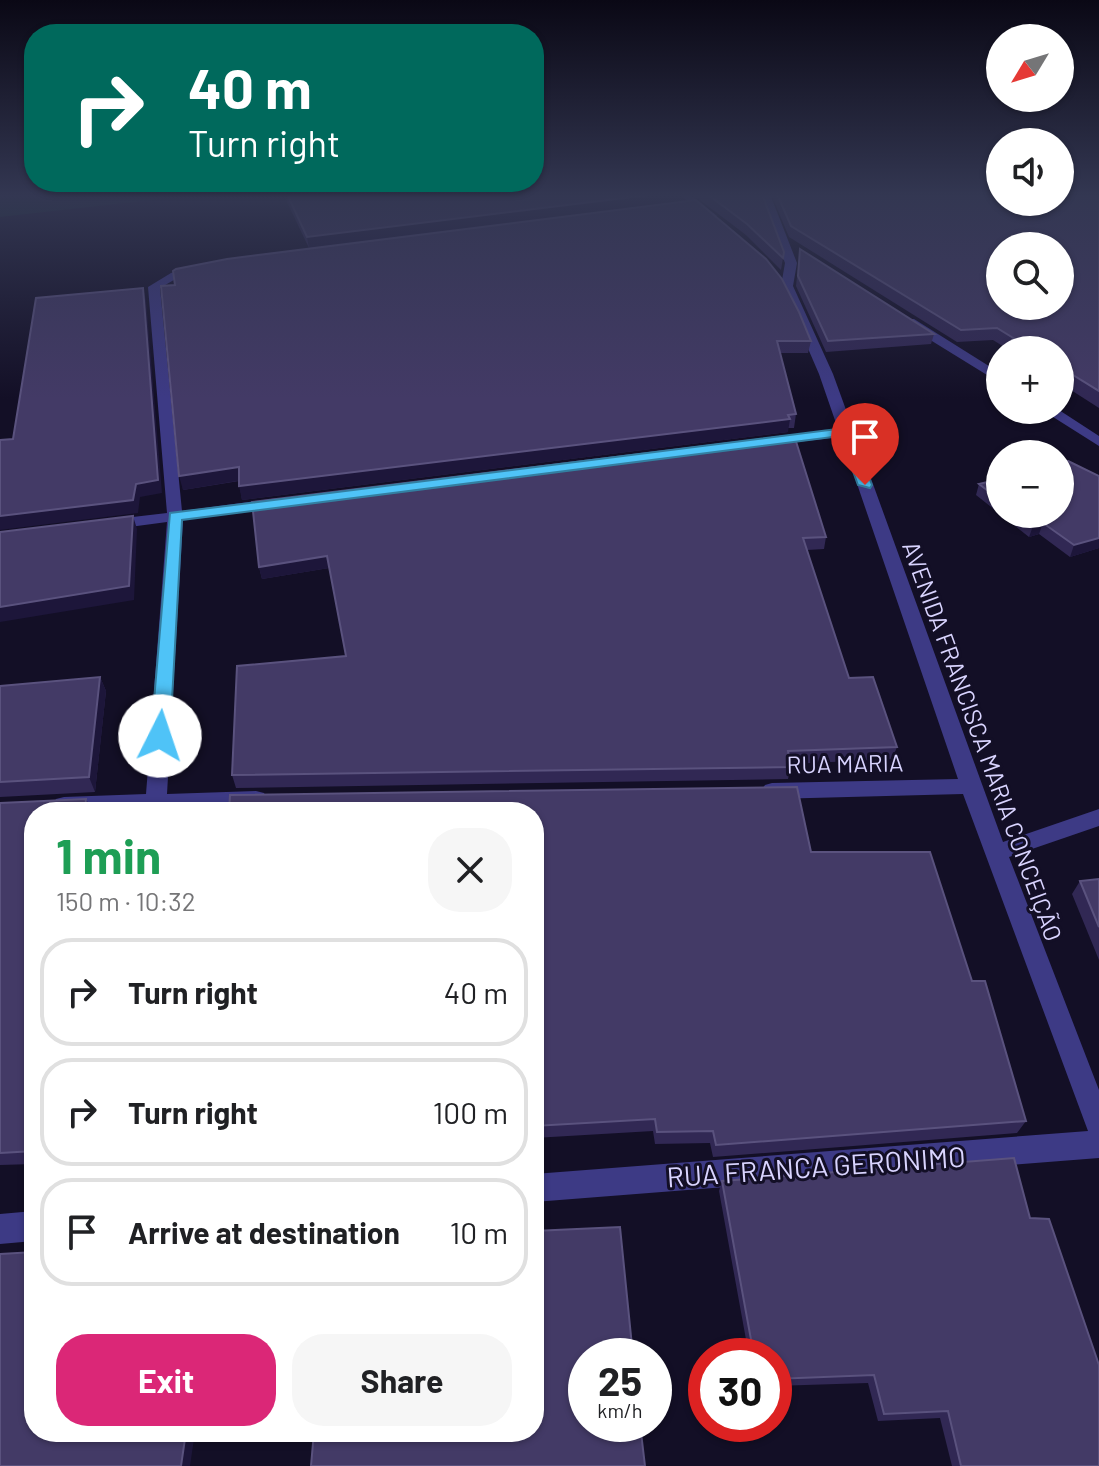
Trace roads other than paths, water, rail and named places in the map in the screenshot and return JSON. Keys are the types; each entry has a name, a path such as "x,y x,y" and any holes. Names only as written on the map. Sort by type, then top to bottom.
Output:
{"street":[{"name":"AVENIDA FRANCISCA MARIA CONCEIÇÃO","path":"791,262 782,280 826,374 971,786 1099,1125"},
{"path":"156,799 175,516 154,287 175,275 213,266"},
{"path":"898,313 986,370"},
{"path":"1071,424 1099,442"},
{"path":"752,443 845,432"},
{"path":"88,527 300,500"},
{"name":"RUA MARIA","path":"752,791 971,786"},
{"path":"109,802 282,799"},
{"path":"996,853 1099,817"},
{"name":"RUA FRANCA GERONIMO","path":"544,1187 1099,1144"},
{"path":"0,1229 24,1227"}]}
